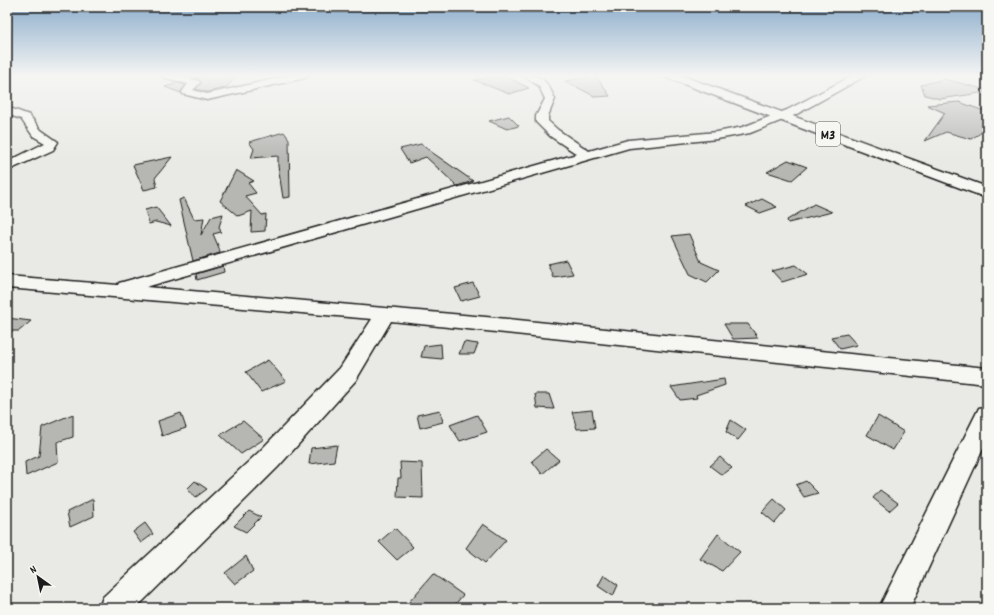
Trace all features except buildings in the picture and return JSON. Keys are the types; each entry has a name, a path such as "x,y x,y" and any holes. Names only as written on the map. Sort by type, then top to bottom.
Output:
{"main road":[{"name":"M3","path":"747,104 987,193"}],"street":[{"path":"548,104 542,116 542,122 554,133 588,156"},
{"path":"115,290 649,140 706,136 745,130 783,117 808,104"},
{"path":"7,110 25,117 37,133 52,142 49,147 7,167"},
{"path":"7,282 115,290 583,332 987,376"},
{"path":"114,608 269,459 348,374 385,314"},
{"path":"894,608 987,415"}]}
